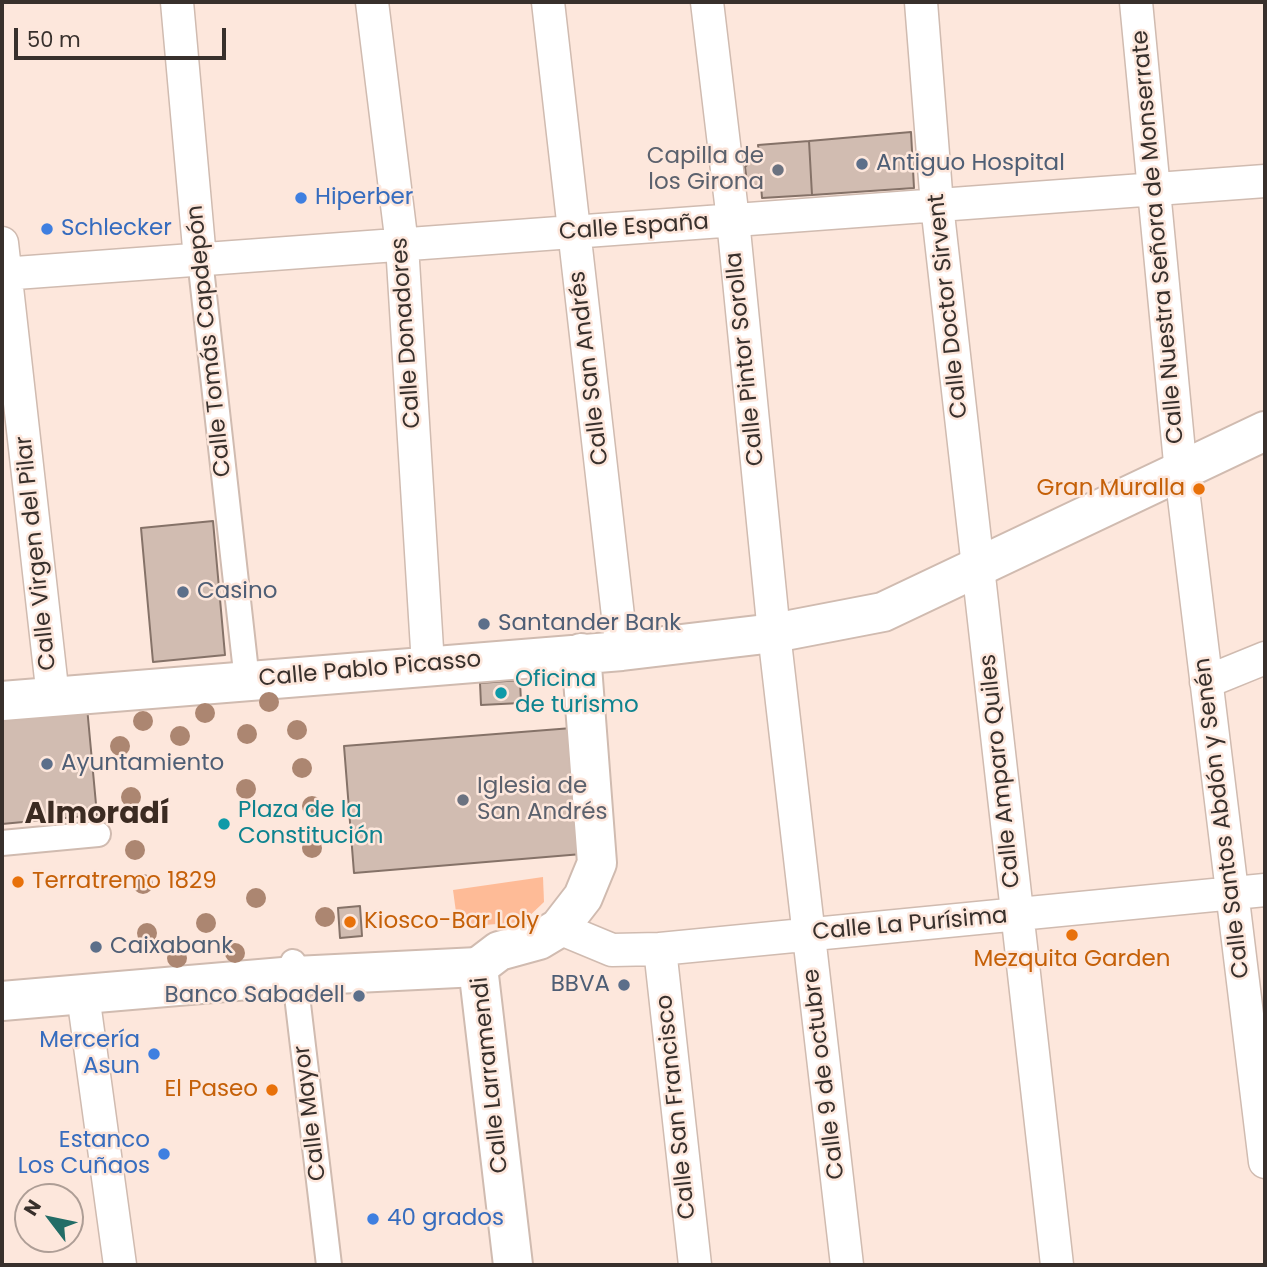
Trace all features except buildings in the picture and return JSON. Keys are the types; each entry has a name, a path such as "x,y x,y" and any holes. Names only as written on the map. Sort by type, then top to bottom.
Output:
{"main road":[{"name":"Calle Pablo Picasso","path":"2,701 622,651 774,633 883,612 1265,431"},
{"name":"Calle Larramendi","path":"513,1265 478,967 499,951 539,940 559,928 583,897 597,863 581,653"},
{"path":"2,1001 93,994 294,969 478,967"}],"street":[{"name":"Calle Tomás Capdepón","path":"177,2 200,259 247,681"},
{"name":"Calle Donadores","path":"372,2 402,245 428,665"},
{"name":"Calle San Andrés","path":"548,2 622,651"},
{"name":"Calle Pintor Sorolla","path":"707,2 733,220 774,633"},
{"name":"Calle Doctor Sirvent","path":"921,2 937,205 978,568"},
{"name":"Calle Nuestra Señora de Monserrate","path":"1136,2 1181,473"},
{"name":"Calle España","path":"3,264 200,259 1265,181"},
{"name":"Calle Virgen del Pilar","path":"3,264 53,697"},
{"name":"Calle Santos Abdón y Senén","path":"1181,473 1265,1163"},
{"name":"Calle Amparo Quiles","path":"978,568 1057,1265"},
{"name":"Calle 9 de octubre","path":"774,633 847,1265"},
{"path":"1206,682 1265,658"},
{"path":"2,842 98,834"},
{"name":"Calle La Purísima","path":"559,928 612,950 660,948 1265,890"},
{"name":"Calle San Francisco","path":"660,948 695,1265"},
{"name":"Calle Mayor","path":"294,969 329,1265"},
{"path":"93,994 120,1265"}],"shaded area":[{"path":"543,877 544,902 523,922 458,927 453,890"}],"place":[{"name":"Antiguo Hospital","path":"862,164"},
{"name":"Capilla de los Girona","path":"778,170"},
{"name":"Hiperber","path":"301,198"},
{"name":"Schlecker","path":"47,229"},
{"name":"Gran Muralla","path":"1199,489"},
{"name":"Casino","path":"183,592"},
{"name":"Santander Bank","path":"484,624"},
{"name":"Oficina de turismo","path":"501,693"},
{"name":"Ayuntamiento","path":"47,764"},
{"name":"Iglesia de San Andrés","path":"463,800"},
{"name":"Plaza de la Constitución","path":"224,824"},
{"name":"Terratremo 1829","path":"18,882"},
{"name":"Kiosco-Bar Loly","path":"350,922"},
{"name":"Mezquita Garden","path":"1072,935"},
{"name":"Caixabank","path":"96,947"},
{"name":"BBVA","path":"624,985"},
{"name":"Banco Sabadell","path":"359,996"},
{"name":"Mercería Asun","path":"154,1054"},
{"name":"El Paseo","path":"272,1090"},
{"name":"Estanco Los Cuñaos","path":"164,1154"},
{"name":"40 grados","path":"373,1219"}],"district":[{"name":"Almoradí","path":"97,815"}]}
